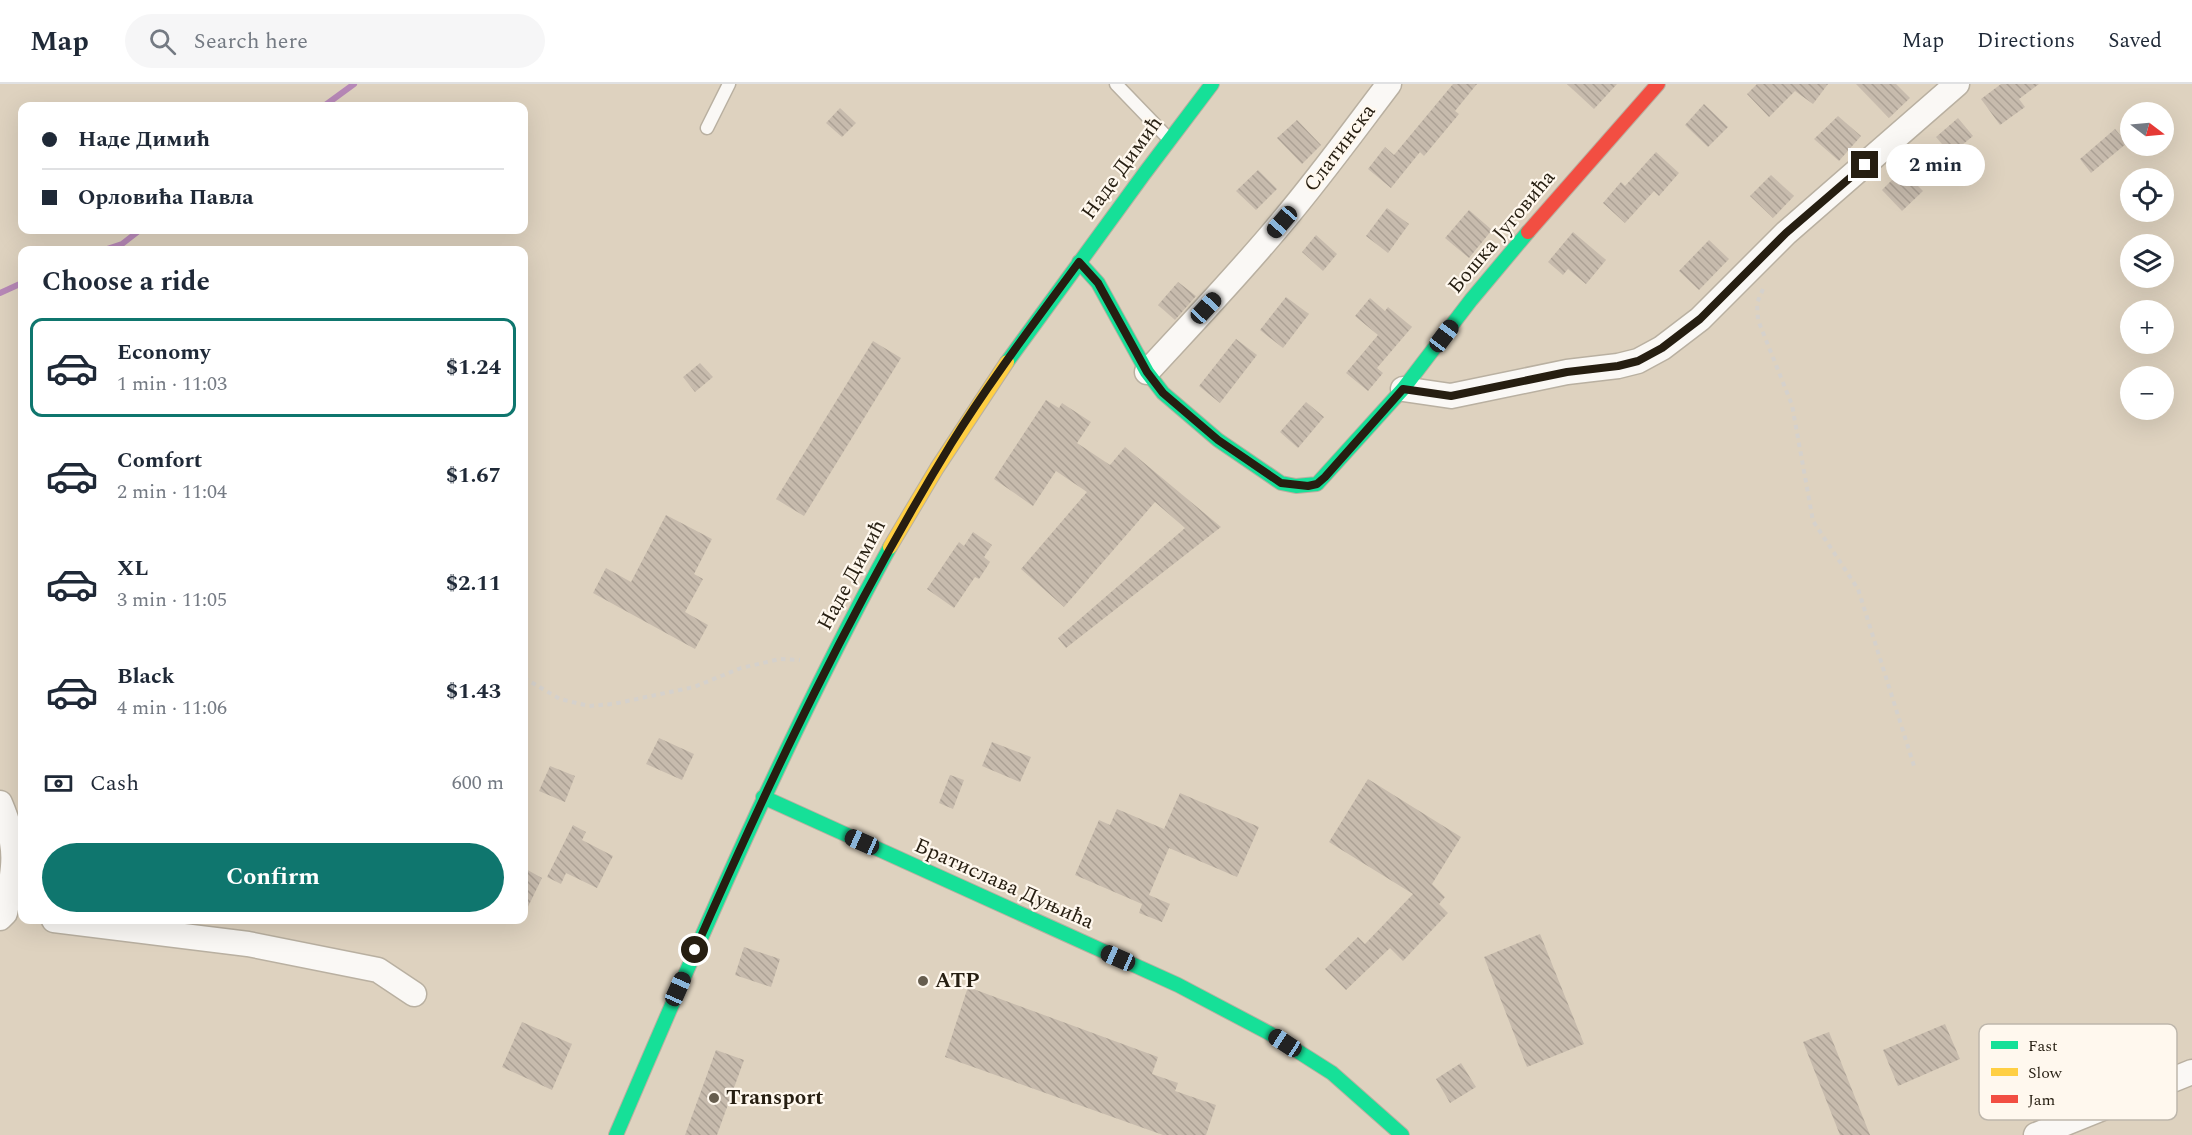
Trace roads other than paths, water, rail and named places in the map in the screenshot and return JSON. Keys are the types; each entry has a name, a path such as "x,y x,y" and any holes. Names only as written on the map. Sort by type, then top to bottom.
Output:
{"street":[{"name":"Наде Димић","path":"616,1135 764,797 830,660 897,535 952,443 990,386 1169,139 1212,84"},
{"name":"Слатинска","path":"1147,372 1236,276 1282,222 1389,84"},
{"name":"Бошка Југовића","path":"1147,372 1163,393 1218,440 1281,483 1308,486 1317,484 1403,389 1471,300 1552,203 1658,84"},
{"path":"1403,389 1451,396 1567,372 1618,366 1638,361 1662,348 1700,319 1786,233 1957,84"},
{"path":"1079,262 1098,283 1147,372"},
{"name":"Братислава Дуњића","path":"764,797 1178,985 1269,1033 1332,1073 1402,1135"},
{"path":"0,803 14,844 14,871 9,916"},
{"path":"86,924 248,944 378,970 414,994"},
{"path":"2177,1078 2192,1072"},
{"path":"2036,1135 2073,1120"}],"lane":[{"path":"707,128 729,84"},
{"path":"1116,84 1169,139"}],"waterway":[{"path":"329,102 354,84"},
{"path":"116,246 135,234"},
{"path":"0,293 18,285"}],"place":[{"name":"ATP","path":"923,981"},
{"name":"Transport","path":"714,1098"}]}
